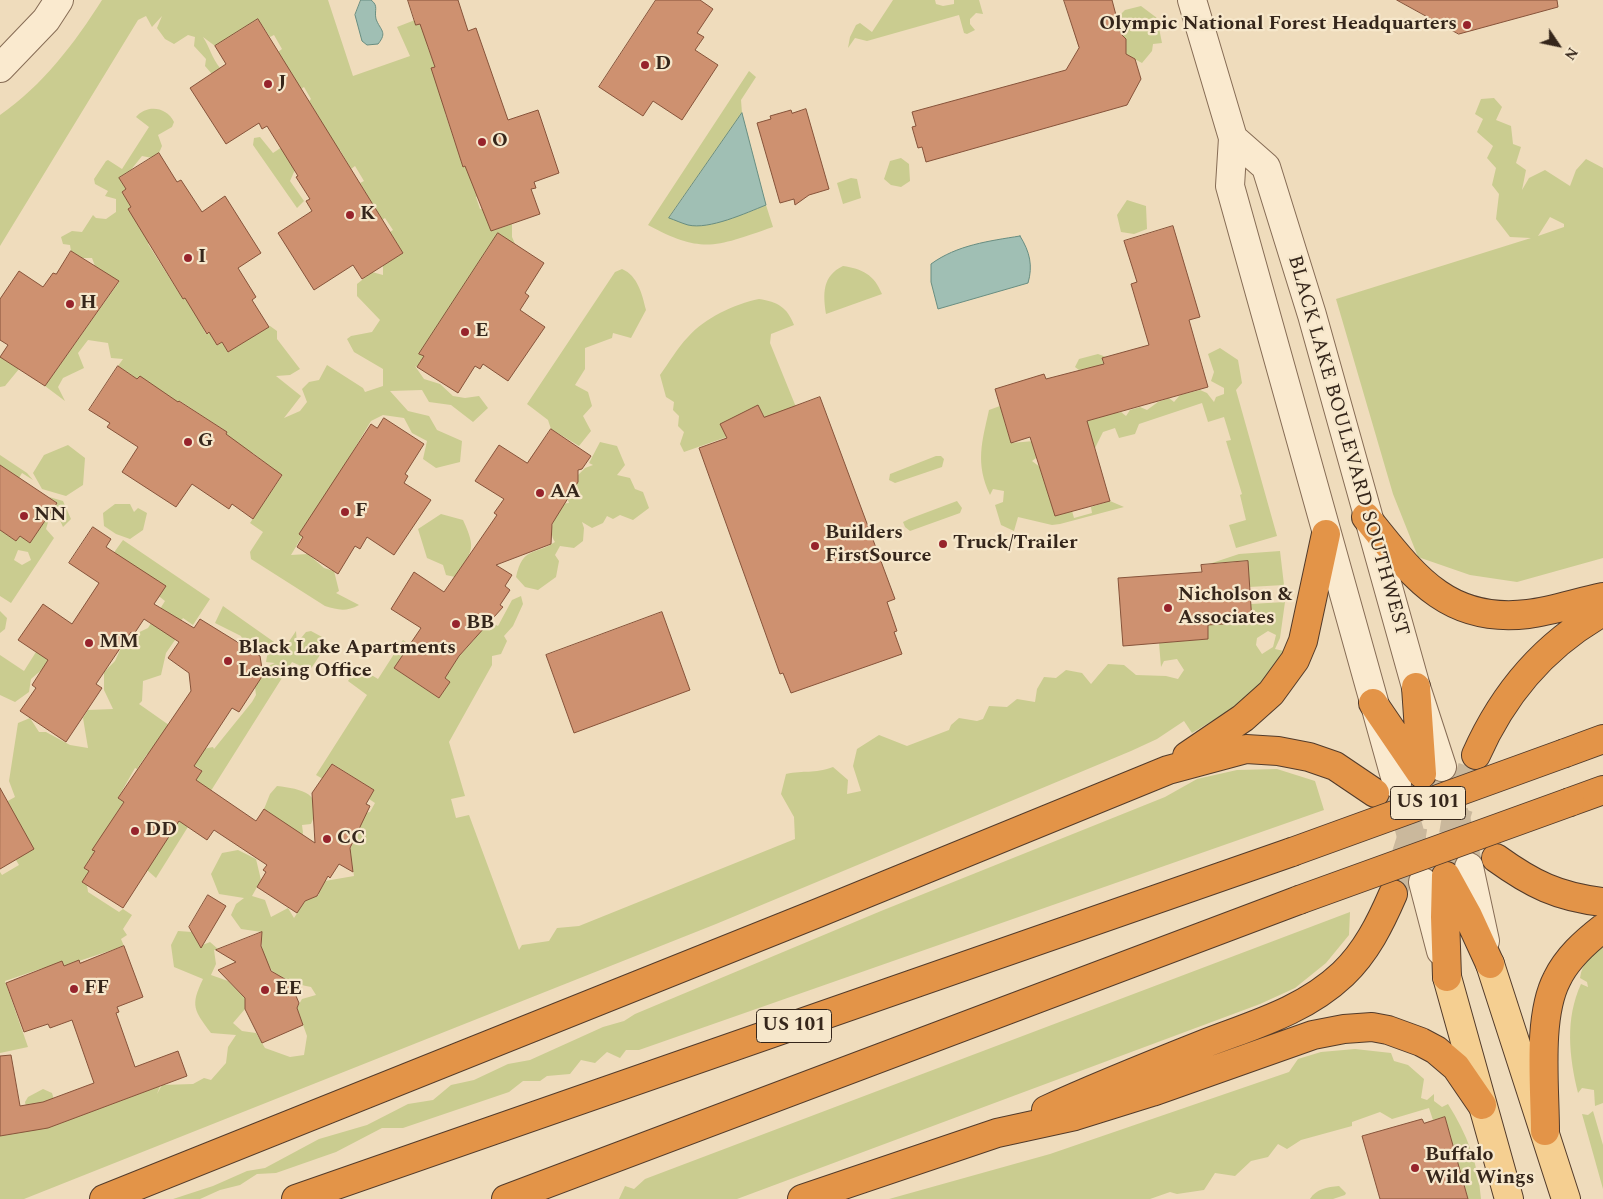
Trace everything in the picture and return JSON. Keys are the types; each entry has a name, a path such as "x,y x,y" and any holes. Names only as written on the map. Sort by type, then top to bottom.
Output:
{"highway":[{"path":"1366,517 1418,579 1441,598 1462,607 1505,616 1529,614 1603,597"},
{"path":"1168,770 1243,718 1271,693 1282,680 1295,660 1303,641 1326,534"},
{"path":"1476,755 1491,722 1514,687 1540,658 1566,635 1603,612"},
{"path":"1373,703 1422,774 1416,687"},
{"name":"US 101","path":"296,1199 1292,852 1603,739"},
{"path":"104,1199 818,913 1168,770 1246,749 1309,757 1386,788"},
{"name":"US 101","path":"506,1199 1299,900 1603,790"},
{"path":"1496,858 1526,880 1549,890 1578,899 1603,902"},
{"path":"1447,978 1444,917 1446,876 1468,916 1490,964"},
{"path":"802,1199 997,1133 1134,1072 1300,1006 1343,974 1364,950 1380,924 1394,894"},
{"path":"1545,1131 1545,1030 1548,1001 1557,978 1572,956 1603,928"},
{"path":"997,1133 1075,1116 1135,1098 1313,1035 1372,1027 1405,1035 1436,1050 1456,1067 1482,1105"}],"main road":[{"path":"1490,964 1566,1199"},
{"path":"1447,978 1509,1199"}],"street":[{"path":"0,68 46,20 59,0"},
{"path":"1192,0 1233,138 1228,180 1373,703 1386,788"},
{"name":"BLACK LAKE BOULEVARD SOUTHWEST","path":"1233,138 1266,167 1312,315 1366,517 1416,687 1442,767"},
{"path":"1470,868 1490,964"},
{"path":"1423,882 1447,978"}],"green space":[{"path":"102,0 328,0 353,76 410,56 397,27 415,20 417,25 429,21 449,37 427,45 435,67 431,68 450,111 445,113 463,166 469,165 479,196 476,197 480,209 483,209 491,231 512,224 512,237 515,244 498,248 491,244 420,354 424,356 417,367 415,366 424,379 440,384 453,396 465,398 479,396 488,408 473,422 451,405 429,402 422,390 390,391 408,411 429,416 437,430 462,441 460,462 436,468 423,459 427,441 412,433 404,418 383,415 371,421 291,555 308,554 324,568 334,571 339,591 336,593 359,605 350,609 342,610 325,606 251,559 250,552 263,532 250,523 282,476 253,453 251,456 223,438 227,432 180,401 176,405 140,376 137,379 118,366 123,359 111,358 108,343 88,340 78,353 84,368 63,378 58,387 65,401 45,386 119,282 95,266 92,258 82,258 71,251 70,245 63,244 61,237 72,231 82,232 93,215 96,218 106,219 116,212 116,199 105,196 108,191 95,184 94,179 108,160 122,169 149,127 136,117 146,110 162,110 174,122 172,127 158,135 162,146 159,153 152,158 142,156 130,171 119,178 126,189 122,192 131,207 128,209 152,241 148,244 183,299 187,296 203,322 201,324 206,334 209,332 217,345 222,342 228,352 270,326 277,331 277,339 300,369 290,375 276,376 301,396 284,418 300,411 307,402 302,389 309,382 319,380 327,365 363,388 365,392 383,386 383,369 354,352 347,339 351,336 372,332 380,320 357,296 357,284 372,272 383,275 383,265 403,253 390,232 393,230 385,218 382,220 360,183 364,181 355,166 351,169 340,150 297,165 290,181 304,201 297,208 253,145 254,138 260,137 273,153 321,121 309,101 311,99 304,87 301,89 278,52 282,49 274,35 270,37 258,19 215,46 203,37 220,68 218,74 211,73 205,66 206,59 194,46 195,37 188,35 174,44 165,39 157,28 162,16 152,27 146,16 138,20 0,246 0,115 30,91 57,63"},
{"path":"893,0 935,0 936,4 943,6 954,4 954,0 979,0 983,14 976,13 970,19 970,24 975,30 967,34 964,33 959,15 867,41 855,38 848,48 850,37 856,25 860,23 872,32"},
{"path":"1141,6 1157,18 1162,43 1153,44 1152,51 1142,63 1125,54 1117,18 1125,10"},
{"path":"749,71 756,77 741,100 742,113 669,217 744,214 766,205 773,227 723,243 697,244 683,241 648,225"},
{"path":"1494,98 1502,107 1496,120 1511,126 1513,144 1521,147 1516,163 1526,170 1522,190 1529,178 1545,170 1570,186 1576,170 1586,159 1603,168 1603,558 1517,582 1470,575 1418,557 1393,494 1336,299 1531,238 1510,237 1496,219 1499,194 1492,185 1496,168 1487,158 1493,146 1477,132 1483,119 1475,114 1481,99","holes":["1550,217 1564,224 1564,227 1538,236"]},
{"path":"901,158 909,164 910,181 901,187 891,185 884,179 890,161"},
{"path":"851,178 857,179 861,198 843,204 837,183"},
{"path":"1127,200 1146,206 1147,229 1134,234 1121,232 1117,215"},
{"path":"843,266 867,274 879,287 882,294 826,314 824,299 828,280 836,270"},
{"path":"622,269 636,281 646,310 631,338 613,333 612,338 585,348 585,369 575,385 588,392 592,406 583,416 591,431 579,446 551,429 548,420 527,404 615,272"},
{"path":"759,299 781,306 788,314 794,325 771,334 770,343 798,412 684,452 680,444 684,432 678,426 679,416 673,410 674,402 666,397 660,375 680,346 695,330 711,318 730,308","holes":["758,406 763,415 722,424"]},
{"path":"1220,348 1238,360 1242,383 1236,390 1277,536 1236,548 1229,525 1246,520 1240,495 1242,494 1226,441 1231,440 1224,417 1208,422 1202,403 1139,424 1135,434 1119,438 1115,428 1103,432 1095,448 1043,453 1032,461 1040,467 1055,516 1072,511 1074,518 1092,513 1091,507 1110,501 1124,507 1052,525 1018,517 1014,531 1001,525 995,505 1003,502 1004,491 993,489 990,495 985,483 981,462 982,443 989,410 1000,406 1011,443 1034,441 1036,435 1101,417 1088,368 1079,370 1075,367 1079,359 1098,354 1106,357 1102,359 1118,413 1121,412 1126,416 1130,410 1140,407 1147,410 1158,402 1169,398 1174,402 1180,395 1200,390 1207,393 1214,402 1216,397 1224,394 1224,388 1211,381 1214,372 1208,354"},
{"path":"0,356 19,369 5,386 0,387"},
{"path":"600,442 617,446 625,465 617,475 630,478 635,489 643,492 649,508 633,520 620,515 613,519 607,516 603,523 592,528 582,522 584,528 583,541 574,548 560,546 555,555 559,561 556,577 538,590 525,587 516,577 522,560 530,553 555,542 552,528 560,504 569,503 567,497 578,482 578,475 585,468 593,465 589,463"},
{"path":"68,445 85,458 83,485 66,496 42,489 33,473 44,455"},
{"path":"0,455 27,473 33,480 22,473 19,478 0,465"},
{"path":"936,456 941,456 944,459 942,467 895,483 889,480 890,474"},
{"path":"49,497 63,501 71,519 63,527 59,518 49,519 46,529 54,538 11,603 0,596 0,530 16,541 20,536 30,543 57,503","holes":["18,550 28,552 31,560 22,565 14,560"]},
{"path":"957,501 962,508 960,513 910,531 905,527 903,522 909,519"},
{"path":"115,504 130,504 134,512 138,508 147,513 143,530 130,539 116,534 104,526 103,513"},
{"path":"441,514 463,520 470,538 471,550 455,577 446,575 443,565 427,558 418,529"},
{"path":"123,540 210,599 193,625 183,618 179,624 184,627 166,653 161,675 143,681 142,701 139,704 203,749 213,747 214,749 252,702 256,695 255,687 263,673 268,666 275,663 266,662 268,650 248,653 241,636 215,623 223,606 284,649 296,631 297,643 306,632 311,631 322,637 324,649 310,670 292,662 197,813 182,802 202,771 198,767 154,758 147,754 137,769 135,768 118,798 124,802 93,849 95,851 84,868 89,871 82,882 87,885 88,892 119,912 123,909 132,915 123,929 127,935 121,939 124,946 64,966 43,968 5,981 28,1047 0,1053 0,872 2,875 19,865 16,860 6,802 15,797 9,781 18,723 30,718 39,732 46,732 70,745 88,748 83,718 88,710 113,709 104,690 104,672 115,661 125,639 148,628 165,601 110,558"},
{"path":"1280,551 1284,585 1249,587 1247,561 1209,564 1239,554"},
{"path":"521,596 523,604 513,626 504,636 507,641 501,654 492,656 492,665 449,742 465,796 451,799 456,818 469,815 519,950 522,945 549,941 557,928 579,926 795,839 794,817 781,794 786,774 833,767 848,780 847,794 861,791 853,766 857,749 879,735 907,746 949,730 951,725 959,718 977,721 983,719 989,706 1007,707 1017,699 1035,702 1037,689 1044,677 1056,678 1066,670 1082,673 1091,684 1108,664 1124,665 1136,675 1166,676 1178,679 1184,670 1177,659 1164,661 1161,667 1159,643 1208,639 1207,625 1252,622 1251,604 1285,602 1280,638 1275,649 1284,651 1266,678 1244,699 1192,733 1184,721 1157,739 1131,751 716,924 24,1199 0,1199 0,1136 53,1126 160,1086 157,1094 162,1085 193,1084 204,1078 211,1080 226,1063 228,1047 236,1035 211,1033 201,1019 195,1002 203,979 174,967 171,945 178,931 192,932 200,946 210,942 218,949 214,950 216,964 211,975 228,981 245,998 245,1009 233,1023 242,1031 256,1033 265,1048 290,1057 304,1055 307,1036 297,1008 302,999 316,995 311,987 289,981 273,972 267,965 264,956 262,932 241,929 231,915 236,904 244,898 219,894 211,874 222,853 238,850 256,859 261,880 252,896 265,900 271,917 288,908 294,918 305,901 319,895 319,882 354,876 350,850 356,835 349,830 359,814 370,812 375,803 369,799 374,790 333,764 323,779 316,775 367,695 348,681 357,666 378,679 403,640 410,645 394,668 439,698 450,682 445,678 459,656 474,640 476,631 492,623 498,626 512,600","holes":["1268,631 1276,635 1273,647 1262,654 1256,645 1257,638"]},
{"path":"0,611 7,618 5,629 0,633"},
{"path":"51,643 52,661 31,679 29,692 15,702 0,695 0,655 24,671 36,652"},
{"path":"1277,769 1315,781 1324,810 639,1050 626,1050 620,1058 607,1052 595,1063 581,1060 570,1074 547,1076 540,1081 523,1081 509,1092 403,1128 382,1128 336,1152 276,1173 257,1174 240,1185 220,1190 200,1199 173,1199 213,1186 247,1171 265,1168 319,1139 367,1125 408,1104 433,1100 451,1085 474,1080 508,1064 530,1060 603,1027 624,1021 635,1014 881,911 1165,797 1197,779 1237,770"},
{"path":"277,786 309,794 315,805 315,814 311,824 302,825 303,833 297,846 270,860 259,860 284,823 264,809 270,794"},
{"path":"175,811 191,822 156,878 147,870"},
{"path":"1350,912 1349,935 1326,963 1295,988 1260,1004 737,1199 619,1199 625,1186 634,1189 645,1179"},
{"path":"1603,945 1603,1103 1595,1106 1594,1090 1582,1088 1578,1093 1572,1065 1570,1038 1576,997 1581,984 1588,987 1587,982 1580,978 1581,972 1588,959"},
{"path":"1355,1049 1391,1053 1394,1061 1408,1065 1424,1079 1421,1098 1427,1100 1434,1094 1434,1101 1442,1107 1448,1104 1461,1126 1470,1149 1480,1186 1481,1199 1468,1199 1445,1117 1433,1120 1429,1108 1392,1119 1380,1112 1352,1122 1352,1126 1301,1140 1287,1149 1278,1144 1268,1157 1251,1161 1235,1176 1215,1173 1204,1190 1177,1194 1170,1192 1150,1199 889,1199 1050,1154 1289,1072 1298,1059 1321,1052"},
{"path":"43,1089 52,1093 58,1113 29,1123 25,1102 28,1097"},
{"path":"1593,1111 1603,1145 1603,1189 1582,1114 1588,1115"},
{"path":"1339,1186 1346,1193 1345,1195 1333,1199 1310,1199 1322,1189"}],"water":[{"path":"361,0 371,0 375,4 376,19 383,34 378,44 367,45 362,41 355,15"},
{"path":"742,113 766,205 727,220 706,225 688,225 669,218"},
{"path":"1020,236 1030,259 1028,283 938,309 931,282 931,264 962,248"}],"building":[{"name":"O","path":"408,0 458,0 468,31 476,28 508,120 538,110 559,173 534,182 536,188 531,189 540,214 491,231 465,166 463,167 431,68 435,67 420,24 416,25"},
{"name":"D","path":"656,0 700,0 713,9 697,33 704,37 695,50 718,65 682,120 653,101 643,116 599,87"},
{"path":"1064,0 1112,0 1121,34 1126,39 1126,54 1135,59 1141,79 1127,105 926,162 922,147 918,148 912,127 916,126 912,112 1066,70 1079,48"},
{"name":"Olympic National Forest Headquarters","path":"1397,0 1557,0 1558,7 1459,34"},
{"path":"258,19 403,253 362,279 353,265 314,290 278,233 312,211 306,201 310,199 296,177 298,176 267,126 262,129 259,123 226,144 190,88 226,64 215,46"},
{"path":"806,109 829,189 809,195 795,205 794,199 780,203 757,123 771,119 770,116 791,110 792,113"},
{"name":"I","path":"159,153 177,182 181,180 202,212 225,196 261,253 238,268 256,297 252,300 269,327 228,352 222,342 217,345 209,332 207,334 185,298 183,299 128,209 131,207 122,192 126,189 119,178"},
{"path":"1173,226 1200,317 1189,320 1208,387 1087,421 1110,501 1055,516 1030,437 1011,443 995,389 1044,374 1046,379 1104,364 1102,358 1149,345 1131,284 1137,282 1124,241"},
{"name":"E","path":"498,233 544,263 525,293 529,296 520,310 545,327 508,381 483,364 480,369 475,366 458,393 417,367 424,356 419,354"},
{"name":"H","path":"71,251 119,281 45,386 0,357 8,345 0,340 0,299 19,271 43,287 53,273 56,274"},
{"name":"G","path":"118,366 137,379 140,376 227,432 226,434 282,475 253,519 232,504 229,509 192,484 176,507 122,472 138,447 107,427 110,423 89,410"},
{"path":"820,397 895,599 887,602 897,631 894,632 902,654 791,693 783,673 780,674 699,448 727,438 720,424 758,405 764,417"},
{"name":"F","path":"384,418 424,444 405,474 408,476 404,483 431,500 394,555 367,537 360,549 355,546 338,574 297,547 303,537 299,534 371,424 377,428"},
{"path":"551,429 591,456 582,469 578,470 578,482 552,524 551,544 496,565 512,575 505,586 510,590 500,605 503,607 459,656 445,678 450,682 439,698 394,668 421,628 391,609 414,572 444,592 497,515 494,513 504,499 475,481 499,445 527,463"},
{"name":"NN","path":"0,465 57,503 30,543 20,536 16,541 0,530"},
{"path":"93,527 111,539 106,547 166,586 154,604 194,628 200,619 260,656 263,675 239,712 232,708 194,766 202,771 196,780 256,821 264,809 315,843 312,793 332,764 374,790 366,804 370,806 350,848 353,872 339,864 330,878 328,876 317,896 305,901 297,913 257,887 266,872 263,870 267,865 214,830 207,840 179,821 123,908 82,882 89,871 84,868 95,851 92,850 124,802 118,798 191,691 189,673 168,658 179,642 144,619 134,634 131,632 96,684 102,688 66,742 20,711 36,688 32,685 48,660 18,640 43,604 72,624 99,583 69,563"},
{"path":"1248,561 1252,622 1208,625 1208,639 1123,646 1118,578 1202,572 1201,565"},
{"path":"662,612 690,690 574,733 546,655"},
{"path":"0,788 34,849 0,869"},
{"path":"208,895 226,906 201,948 189,927"},
{"name":"EE","path":"262,932 261,946 271,971 290,982 299,1003 297,1008 303,1025 262,1043 245,1009 245,998 218,970 236,962 216,950"},
{"path":"124,946 143,997 117,1007 119,1012 116,1013 135,1067 178,1051 187,1076 48,1128 0,1136 0,1056 11,1055 20,1106 43,1102 94,1083 72,1020 50,1028 48,1024 24,1032 6,983 62,961 64,966 79,960 80,963"},
{"name":"Buffalo Wild Wings","path":"1445,1117 1468,1199 1380,1199 1362,1136 1422,1119 1424,1123"}],"tunnel":[{"path":"1446,876 1456,817 1476,755"},
{"path":"1443,771 1468,862"},
{"path":"1393,894 1412,835 1422,774"},
{"path":"1397,784 1423,881"}],"place":[{"name":"Olympic National Forest Headquarters","path":"1467,25"},
{"name":"D","path":"645,65"},
{"name":"J","path":"268,84"},
{"name":"O","path":"482,142"},
{"name":"K","path":"350,215"},
{"name":"I","path":"188,258"},
{"name":"H","path":"70,304"},
{"name":"E","path":"465,332"},
{"name":"G","path":"188,442"},
{"name":"AA","path":"540,493"},
{"name":"F","path":"345,512"},
{"name":"NN","path":"24,516"},
{"name":"Truck/Trailer","path":"943,544"},
{"name":"Builders FirstSource","path":"815,546"},
{"name":"Nicholson & Associates","path":"1168,608"},
{"name":"BB","path":"456,624"},
{"name":"MM","path":"89,643"},
{"name":"Black Lake Apartments Leasing Office","path":"228,661"},
{"name":"DD","path":"135,831"},
{"name":"CC","path":"327,839"},
{"name":"FF","path":"74,989"},
{"name":"EE","path":"265,990"},
{"name":"Buffalo Wild Wings","path":"1415,1168"}]}
